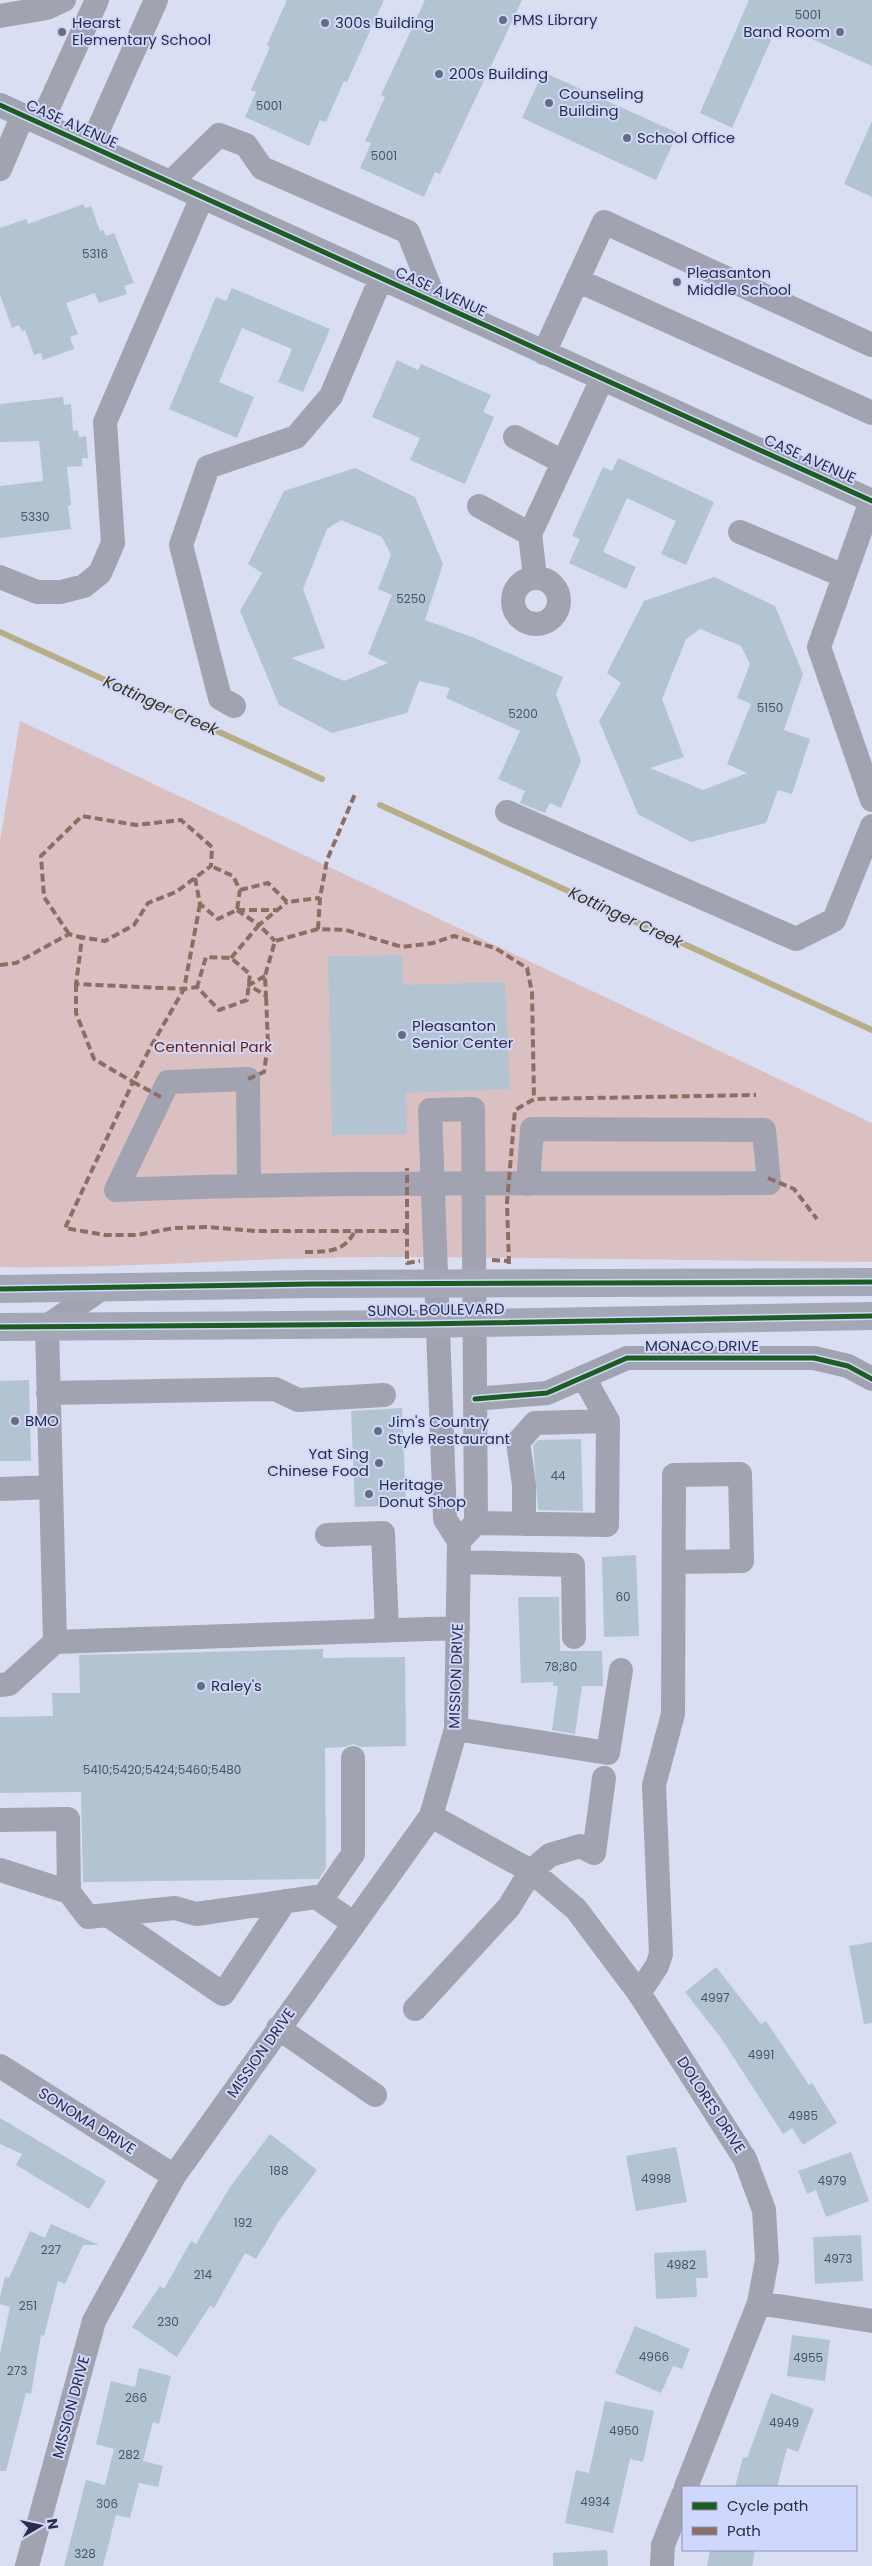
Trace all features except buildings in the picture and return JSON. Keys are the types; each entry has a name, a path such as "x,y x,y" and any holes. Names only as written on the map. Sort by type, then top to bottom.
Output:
{"main road":[{"name":"SUNOL BOULEVARD","path":"0,1289 436,1283 872,1282"},
{"name":"SUNOL BOULEVARD","path":"0,1327 437,1323 872,1316"}],"street":[{"path":"0,16 47,8 64,0"},
{"path":"0,169 32,119 97,0"},
{"path":"91,146 156,0"},
{"name":"CASE AVENUE","path":"0,105 872,501"},
{"path":"171,182 218,135 246,145 262,168 408,232 436,303"},
{"path":"0,577 37,592 53,592 84,586 100,573 113,543 105,422 202,197"},
{"path":"544,352 604,222 872,345"},
{"path":"234,706 220,698 181,546 208,467 296,437 331,396 381,278"},
{"path":"577,280 872,413"},
{"path":"535,577 530,534 602,379"},
{"path":"515,437 563,462"},
{"path":"872,501 819,647 872,800"},
{"path":"479,506 530,534"},
{"path":"740,532 844,576"},
{"path":"507,812 796,939 834,920 872,826"},
{"path":"249,1184 248,1079 168,1082 116,1190 249,1184 432,1185 769,1184 764,1130 532,1129 528,1184"},
{"path":"473,1109 476,1523 459,1552 444,1519 430,1110 473,1109"},
{"path":"56,1642 47,1326 104,1287"},
{"name":"MONACO DRIVE","path":"475,1399 547,1393 627,1358 814,1358 848,1366 872,1379"},
{"path":"476,1523 607,1525 608,1421 584,1378"},
{"path":"48,1393 275,1389 298,1400 384,1395"},
{"path":"524,1524 524,1485 518,1442 536,1422 608,1421"},
{"path":"639,1993 657,1966 661,1954 654,1785 673,1714 674,1475 740,1474 742,1561 674,1562"},
{"path":"0,1489 51,1487"},
{"path":"327,1536 383,1533 387,1631"},
{"path":"459,1552 573,1565 574,1636"},
{"name":"MISSION DRIVE","path":"27,2566 94,2322 174,2176 431,1816 456,1729 459,1552"},
{"path":"0,1685 9,1684 56,1642 458,1628"},
{"path":"456,1729 608,1753 621,1670"},
{"path":"321,1900 353,1854 353,1758"},
{"path":"415,2009 509,1907 531,1871 550,1855 580,1846 594,1853 604,1778"},
{"name":"DOLORES DRIVE","path":"431,1816 531,1871 576,1909 639,1993 745,2159 764,2210 767,2260 759,2303 686,2486"},
{"path":"0,1820 68,1819 68,1892"},
{"path":"0,1870 68,1892 88,1917 175,1908 196,1914 316,1897 353,1923"},
{"path":"108,1915 223,1994 285,1901"},
{"path":"278,2028 375,2095"},
{"name":"SONOMA DRIVE","path":"0,2066 174,2176"},
{"path":"759,2303 872,2321"},
{"path":"662,2566 664,2544 682,2498"}],"green space":[{"name":"Centennial Park","path":"20,721 872,1123 872,1262 381,1257 0,1267 0,841"}],"waterway":[{"name":"Kottinger Creek","path":"0,632 322,779"},
{"name":"Kottinger Creek","path":"380,805 872,1030"}],"marked path":[{"path":"318,929 320,898 327,860 355,794"},
{"path":"69,934 44,897 41,856 82,816 136,825 181,820 212,847 211,866 176,892 148,903 134,925 105,941 74,936"},
{"path":"195,878 200,904 218,919 237,910 240,890 233,876 211,866"},
{"path":"240,890 268,883 287,902 320,898"},
{"path":"237,910 259,925 287,902"},
{"path":"161,1097 133,1082 184,989 200,904"},
{"path":"237,910 276,910"},
{"path":"231,958 259,925 275,941"},
{"path":"265,976 249,985 266,996 265,976 275,941 318,929 346,930 402,947 433,943 454,936 495,948 527,968 532,992 534,1099"},
{"path":"0,965 16,963 69,934 82,938 76,984 184,989 197,987 219,1010 247,1000 250,974 231,958 206,957 197,987"},
{"path":"76,984 76,1013 94,1059 133,1082 65,1228 105,1235 137,1235 174,1228 208,1227 255,1231 407,1231 407,1263 420,1261"},
{"path":"248,1079 264,1072 268,1044 266,996"},
{"path":"509,1264 507,1203 515,1110 534,1099 756,1095"},
{"path":"407,1168 407,1231"},
{"path":"768,1178 794,1189 817,1219"},
{"path":"305,1252 321,1252 341,1247 355,1230"},
{"path":"492,1260 508,1261"}],"cycle path":[{"path":"0,105 872,501"},
{"path":"0,1289 311,1284 872,1282"},
{"path":"0,1327 420,1324 872,1316"},
{"path":"475,1399 547,1393 627,1358 814,1358 848,1366 872,1379"}],"place":[{"name":"PMS Library","path":"503,20"},
{"name":"300s Building","path":"325,23"},
{"name":"Hearst Elementary School","path":"62,32"},
{"name":"Band Room","path":"840,32"},
{"name":"200s Building","path":"439,74"},
{"name":"Counseling Building","path":"549,103"},
{"name":"School Office","path":"627,138"},
{"name":"Pleasanton Middle School","path":"677,282"},
{"name":"Pleasanton Senior Center","path":"402,1035"},
{"name":"BMO","path":"15,1421"},
{"name":"Jim's Country Style Restaurant","path":"378,1431"},
{"name":"Yat Sing Chinese Food","path":"379,1463"},
{"name":"Heritage Donut Shop","path":"369,1494"},
{"name":"Raley's","path":"201,1686"}]}
